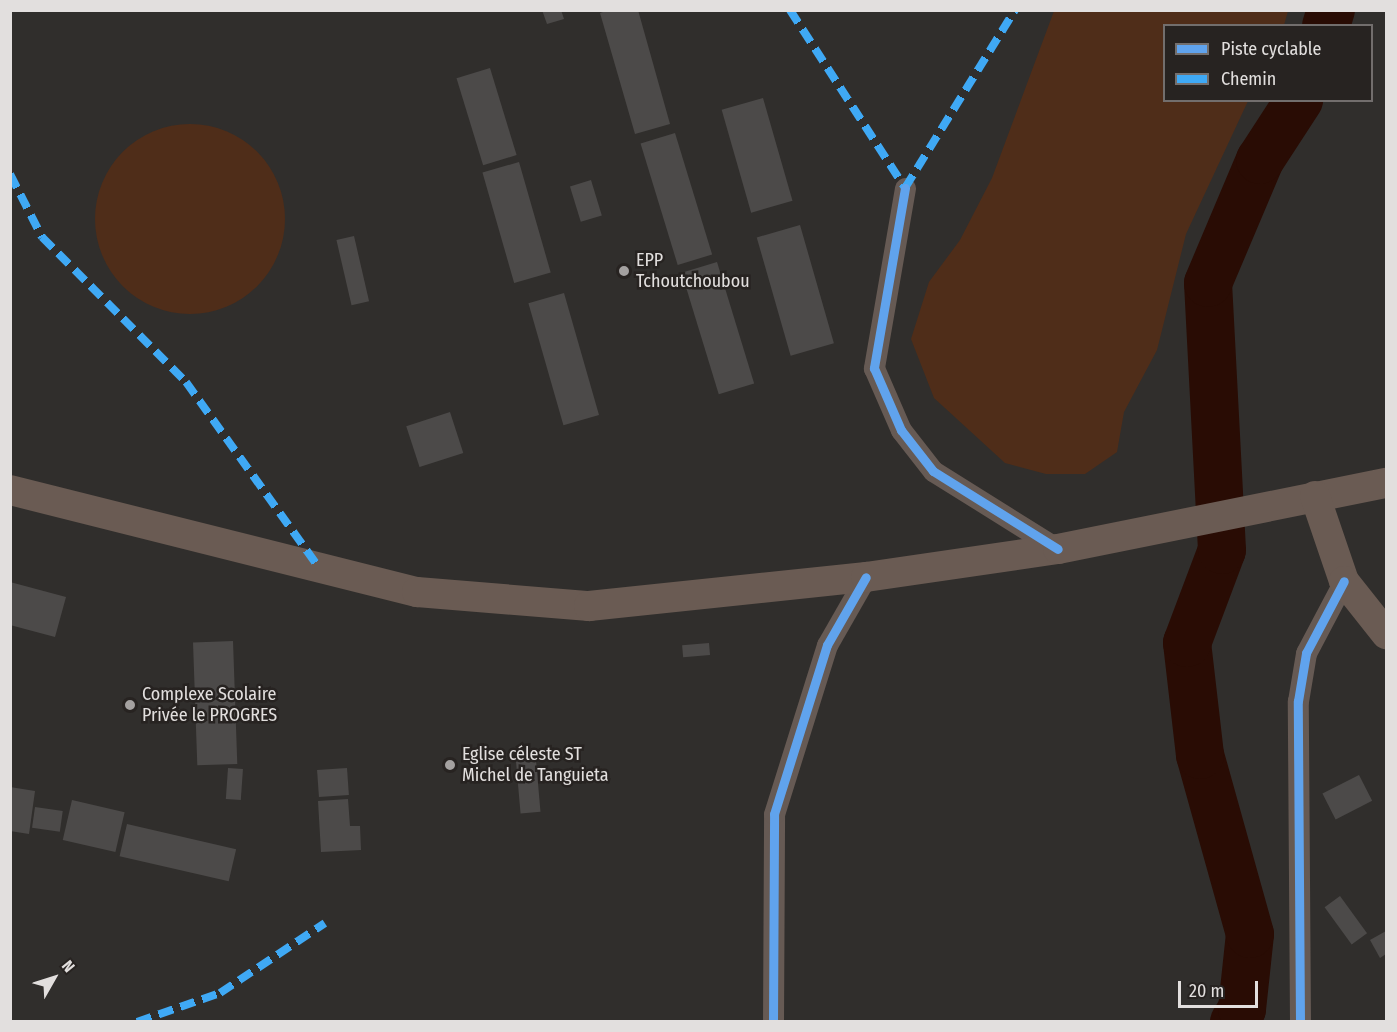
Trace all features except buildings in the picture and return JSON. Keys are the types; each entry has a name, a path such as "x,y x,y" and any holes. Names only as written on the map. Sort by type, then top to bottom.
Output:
{"main road":[{"path":"10,490 417,592 588,606 866,577 1058,549 1386,483"},
{"path":"1316,496 1344,581 1386,634"}],"street":[{"path":"905,188 874,368 901,430 933,471 1058,549"},
{"path":"773,1022 774,814 827,645 866,577"},
{"path":"1300,1022 1298,701 1306,653 1344,581"}],"shaded area":[{"path":"1054,11 1288,11 1284,24 1163,24 1163,102 1248,102 1186,234 1157,350 1124,412 1117,452 1085,474 1046,474 1005,463 934,398 911,339 929,282 960,240 992,178"},
{"path":"199,124 209,125 235,135 251,145 264,158 278,182 284,200 284,238 278,256 264,280 251,293 227,307 209,313 181,314 171,313 145,303 129,293 116,280 102,256 96,238 95,210 96,200 106,174 116,158 129,145 153,131 171,125"}],"waterway":[{"path":"1327,24 1331,10"},
{"path":"1234,1022 1242,1009 1250,934 1200,755 1187,643 1222,550 1208,283 1260,160 1298,102"}],"marked path":[{"path":"790,10 905,188 1015,10"},
{"path":"10,174 42,237 186,382 319,568"},
{"path":"137,1022 220,993 325,923"}],"cycle path":[{"path":"905,188 874,368 901,430 933,471 1058,549"},
{"path":"773,1022 774,814 827,645 866,577"},
{"path":"1300,1022 1298,701 1306,653 1344,581"}],"place":[{"name":"EPP Tchoutchoubou","path":"624,271"},
{"name":"Complexe Scolaire Privée le PROGRES","path":"130,705"},
{"name":"Eglise céleste ST Michel de Tanguieta","path":"450,765"}]}
